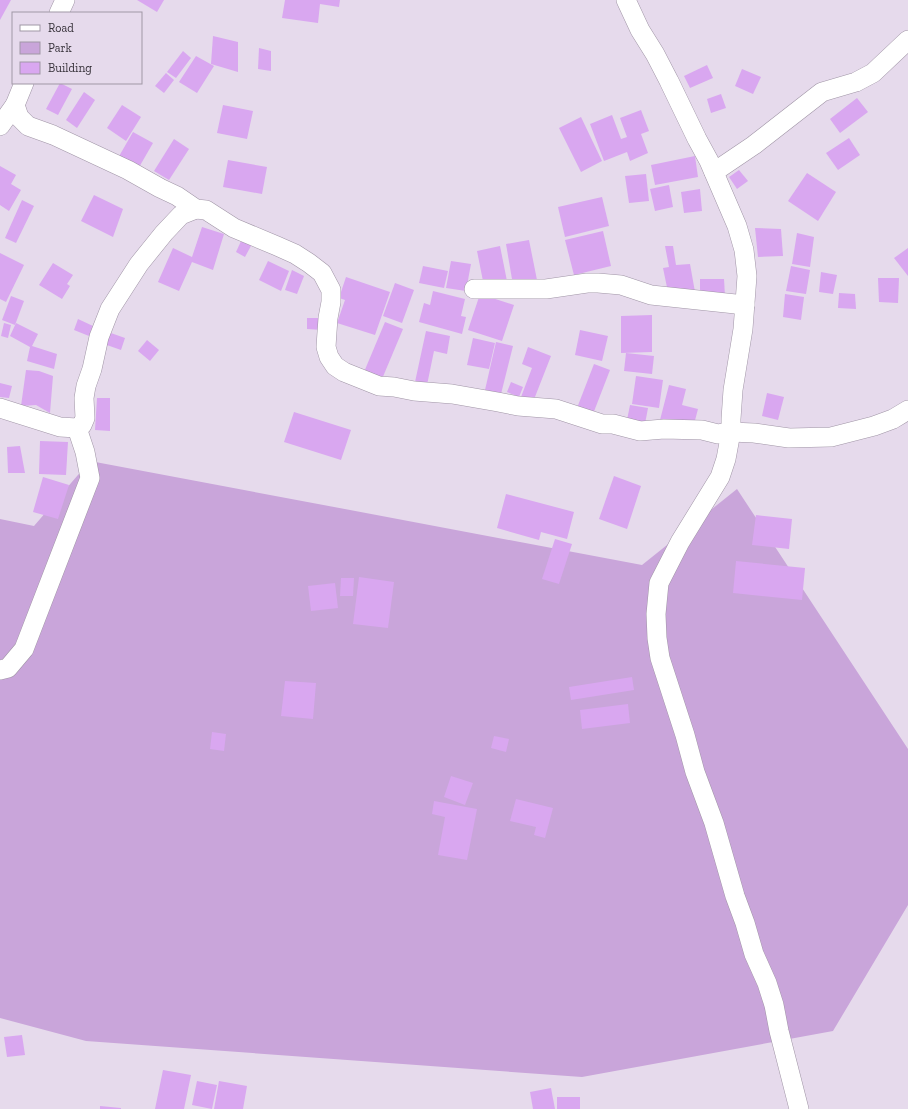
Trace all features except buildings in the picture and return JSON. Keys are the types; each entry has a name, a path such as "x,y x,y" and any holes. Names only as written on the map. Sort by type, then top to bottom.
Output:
{"street":[{"path":"59,12 65,0"},
{"path":"626,0 640,30 669,81 714,172 737,226 744,250 747,276 743,329 733,390 731,419 732,432 726,459 720,477 680,542 659,583 656,614 657,638 660,658 685,735 695,772 714,823 735,896 754,954 768,983 799,1109"},
{"path":"714,172 754,146 822,92 856,82 873,72 908,40"},
{"path":"0,126 15,105 24,84"},
{"path":"15,105 19,117 28,126 53,135 128,170 177,196 196,209"},
{"path":"0,408 60,427 78,428 82,425 84,421 84,398 86,386 92,370 99,338 110,309 136,269 164,233 181,215 196,209 206,210 234,228 295,254 322,273 331,290 326,347 329,357 335,366 344,372 379,386 452,394 518,406 556,409 602,424 613,424 640,430 702,430 718,434 732,432 754,433 789,438 831,436 874,426 893,419 908,410"},
{"path":"474,289 546,289 587,283 598,283 621,285 651,295 745,305"},
{"path":"0,670 8,668 24,649 90,478 85,452 78,428"}],"green space":[{"path":"90,461 642,565 737,489 908,749 908,905 833,1031 582,1077 86,1041 0,1018 0,519 34,526"}]}
